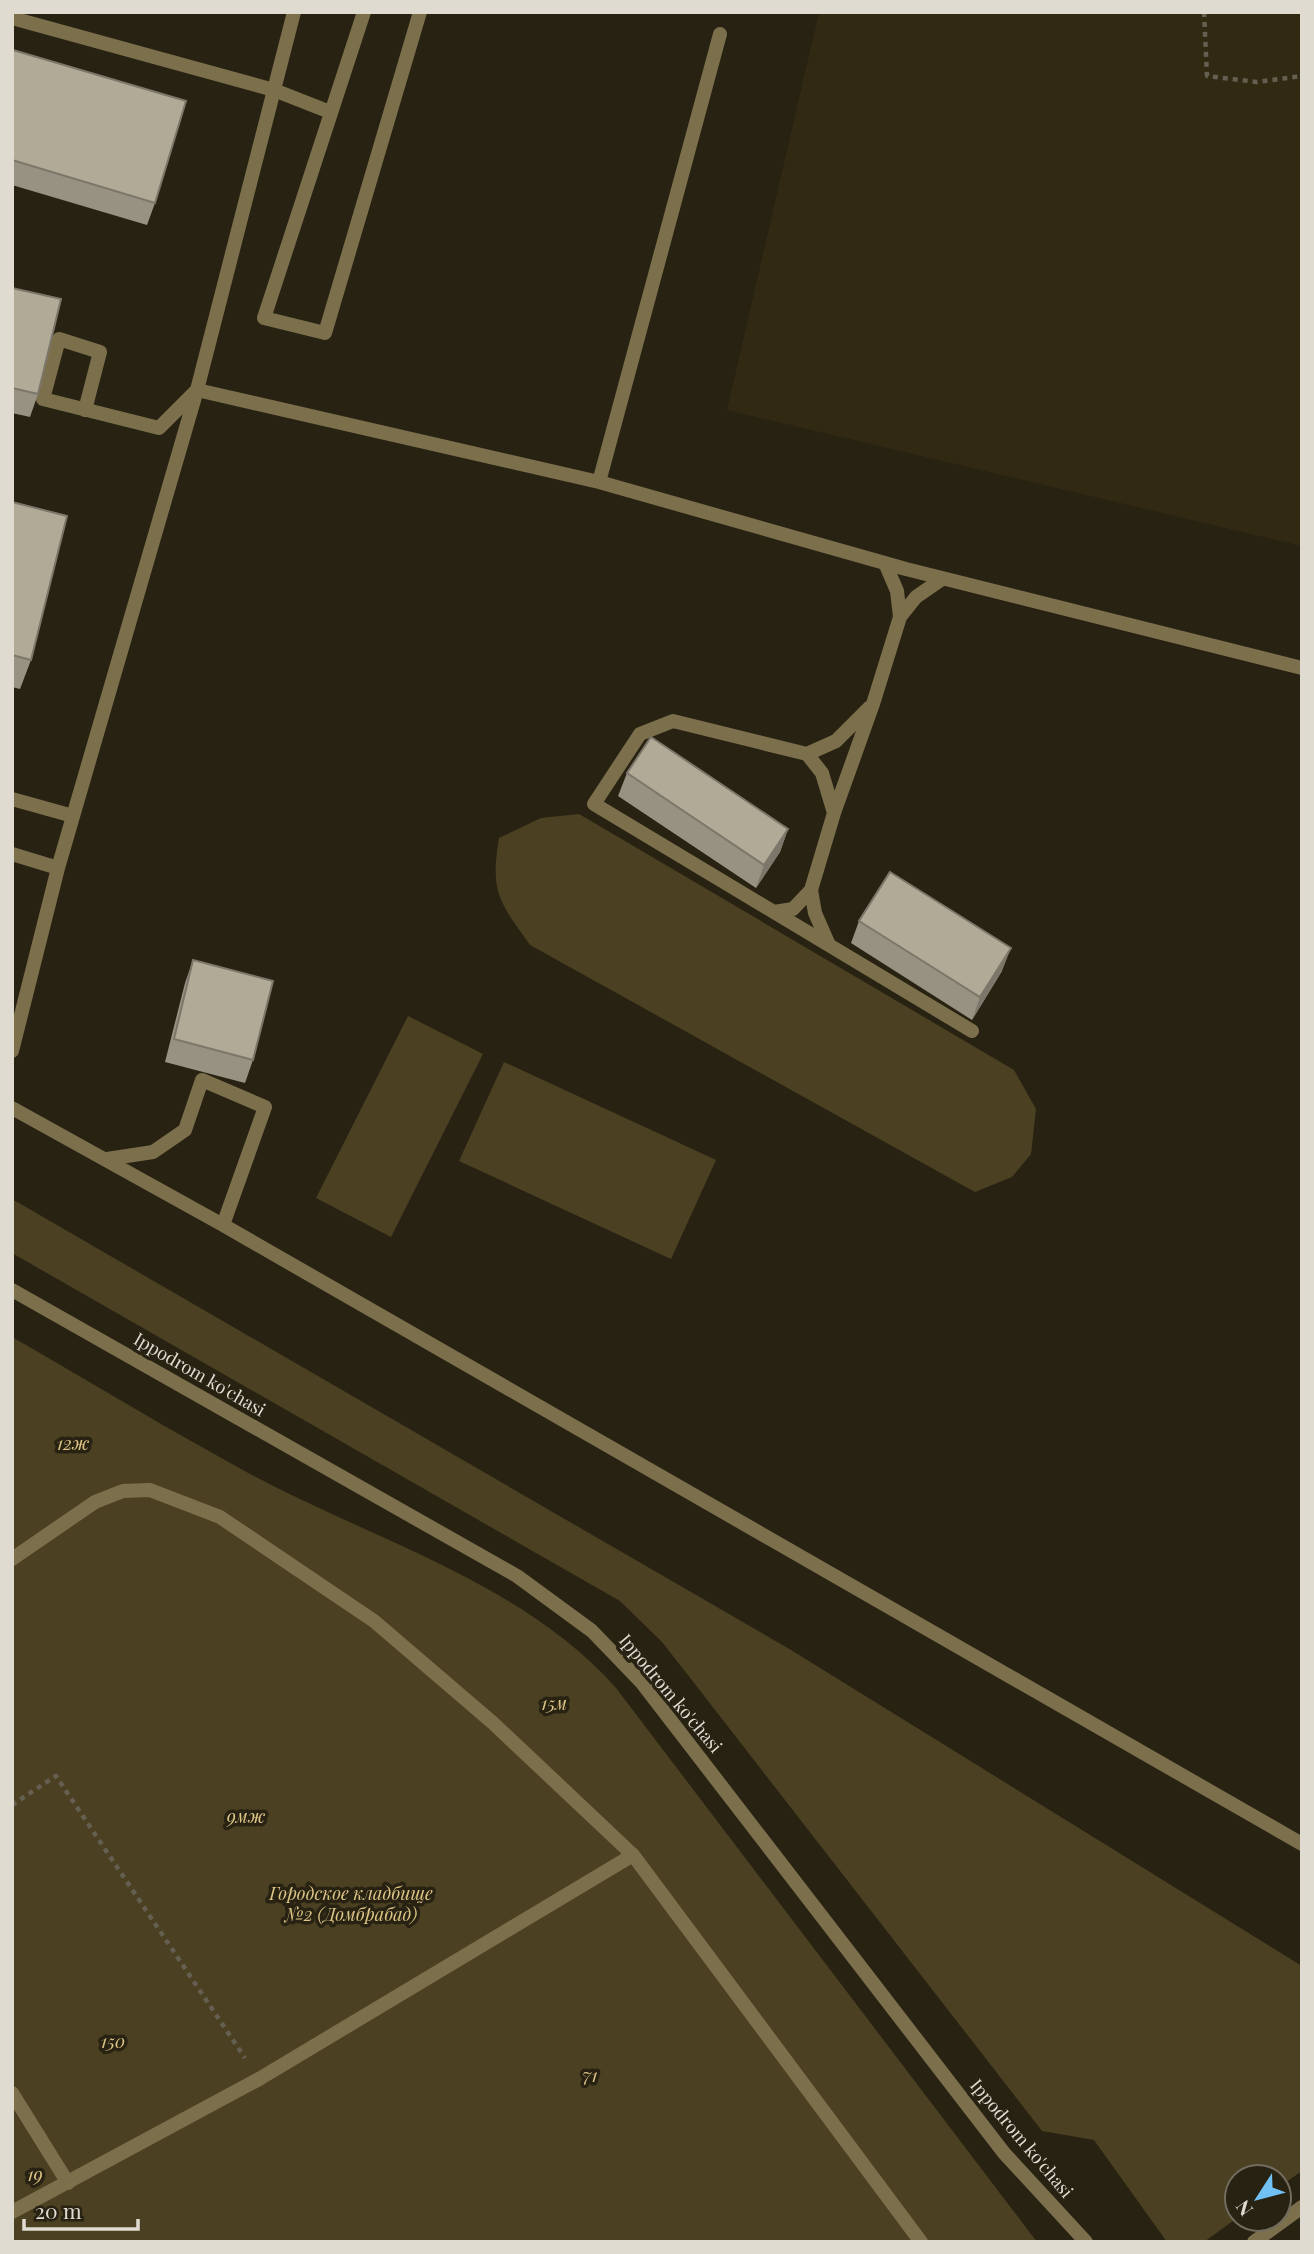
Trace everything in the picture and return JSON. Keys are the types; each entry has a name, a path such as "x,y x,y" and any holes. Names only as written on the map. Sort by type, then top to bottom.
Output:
{"street":[{"path":"12,1051 58,868 197,390 294,12"},
{"path":"364,12 264,318 325,334 420,12"},
{"path":"12,18 274,90 330,111"},
{"path":"599,482 720,34"},
{"path":"85,410 100,352 58,339 43,399 85,410 159,428 197,390"},
{"path":"197,390 599,482 942,579 1302,668"},
{"path":"885,563 897,591 900,617"},
{"path":"829,945 815,913 811,890 834,813 873,704 900,617 916,597 942,579"},
{"path":"807,754 836,741 873,704"},
{"path":"834,813 822,773 807,754 673,721 640,734 594,804 972,1031"},
{"path":"12,799 73,816"},
{"path":"12,854 58,868"},
{"path":"774,912 793,909 811,890"},
{"path":"107,1159 153,1152 185,1130 202,1080 265,1107 223,1225"},
{"path":"12,1108 223,1225 1302,1844"},
{"name":"Ippodrom ko'chasi","path":"12,1290 517,1576 593,1632 658,1701 1004,2153 1086,2242"},
{"path":"12,1559 95,1502 123,1491 150,1490 220,1517 374,1621 493,1723 633,1855 921,2242"},
{"path":"12,2213 259,2079 633,1855"},
{"path":"12,2093 68,2183"},
{"path":"1254,2242 1302,2207"}],"path":[{"path":"1204,12 1208,76 1257,82 1302,76"},
{"path":"12,1805 56,1776 259,2079"}],"shaded area":[{"path":"819,12 1302,12 1302,546 727,410"}],"green space":[{"path":"579,814 1014,1070 1036,1109 1031,1154 1012,1177 975,1192 530,945 500,896 496,872 499,838 541,818"},
{"path":"408,1016 483,1054 391,1237 316,1198"},
{"path":"504,1062 716,1160 671,1259 459,1161"},
{"path":"12,1199 791,1650 1302,1966 1302,2171 1293,2177 1293,2163 1223,2163 1223,2228 1204,2242 1167,2242 1094,2140 1042,2131 662,1642 620,1601 12,1253"},
{"name":"Городское кладбище №2 (Домбрабад)","path":"12,1337 252,1475 491,1591 536,1619 578,1651 616,1688 1037,2242 12,2242"}],"building":[{"path":"13,50 186,101 155,203 12,160"},
{"path":"12,288 61,299 38,394 12,388"},
{"path":"12,502 67,516 31,660 12,655"},
{"path":"651,737 788,829 764,865 627,773"},
{"path":"890,872 1011,948 980,997 859,921"},
{"path":"193,960 273,981 253,1060 174,1039"}],"park label":[{"name":"12ж","path":"73,1443"},
{"name":"15м","path":"554,1703"},
{"name":"9мж","path":"246,1816"},
{"name":"150","path":"113,2041"},
{"name":"71","path":"590,2075"},
{"name":"19","path":"35,2174"}]}
